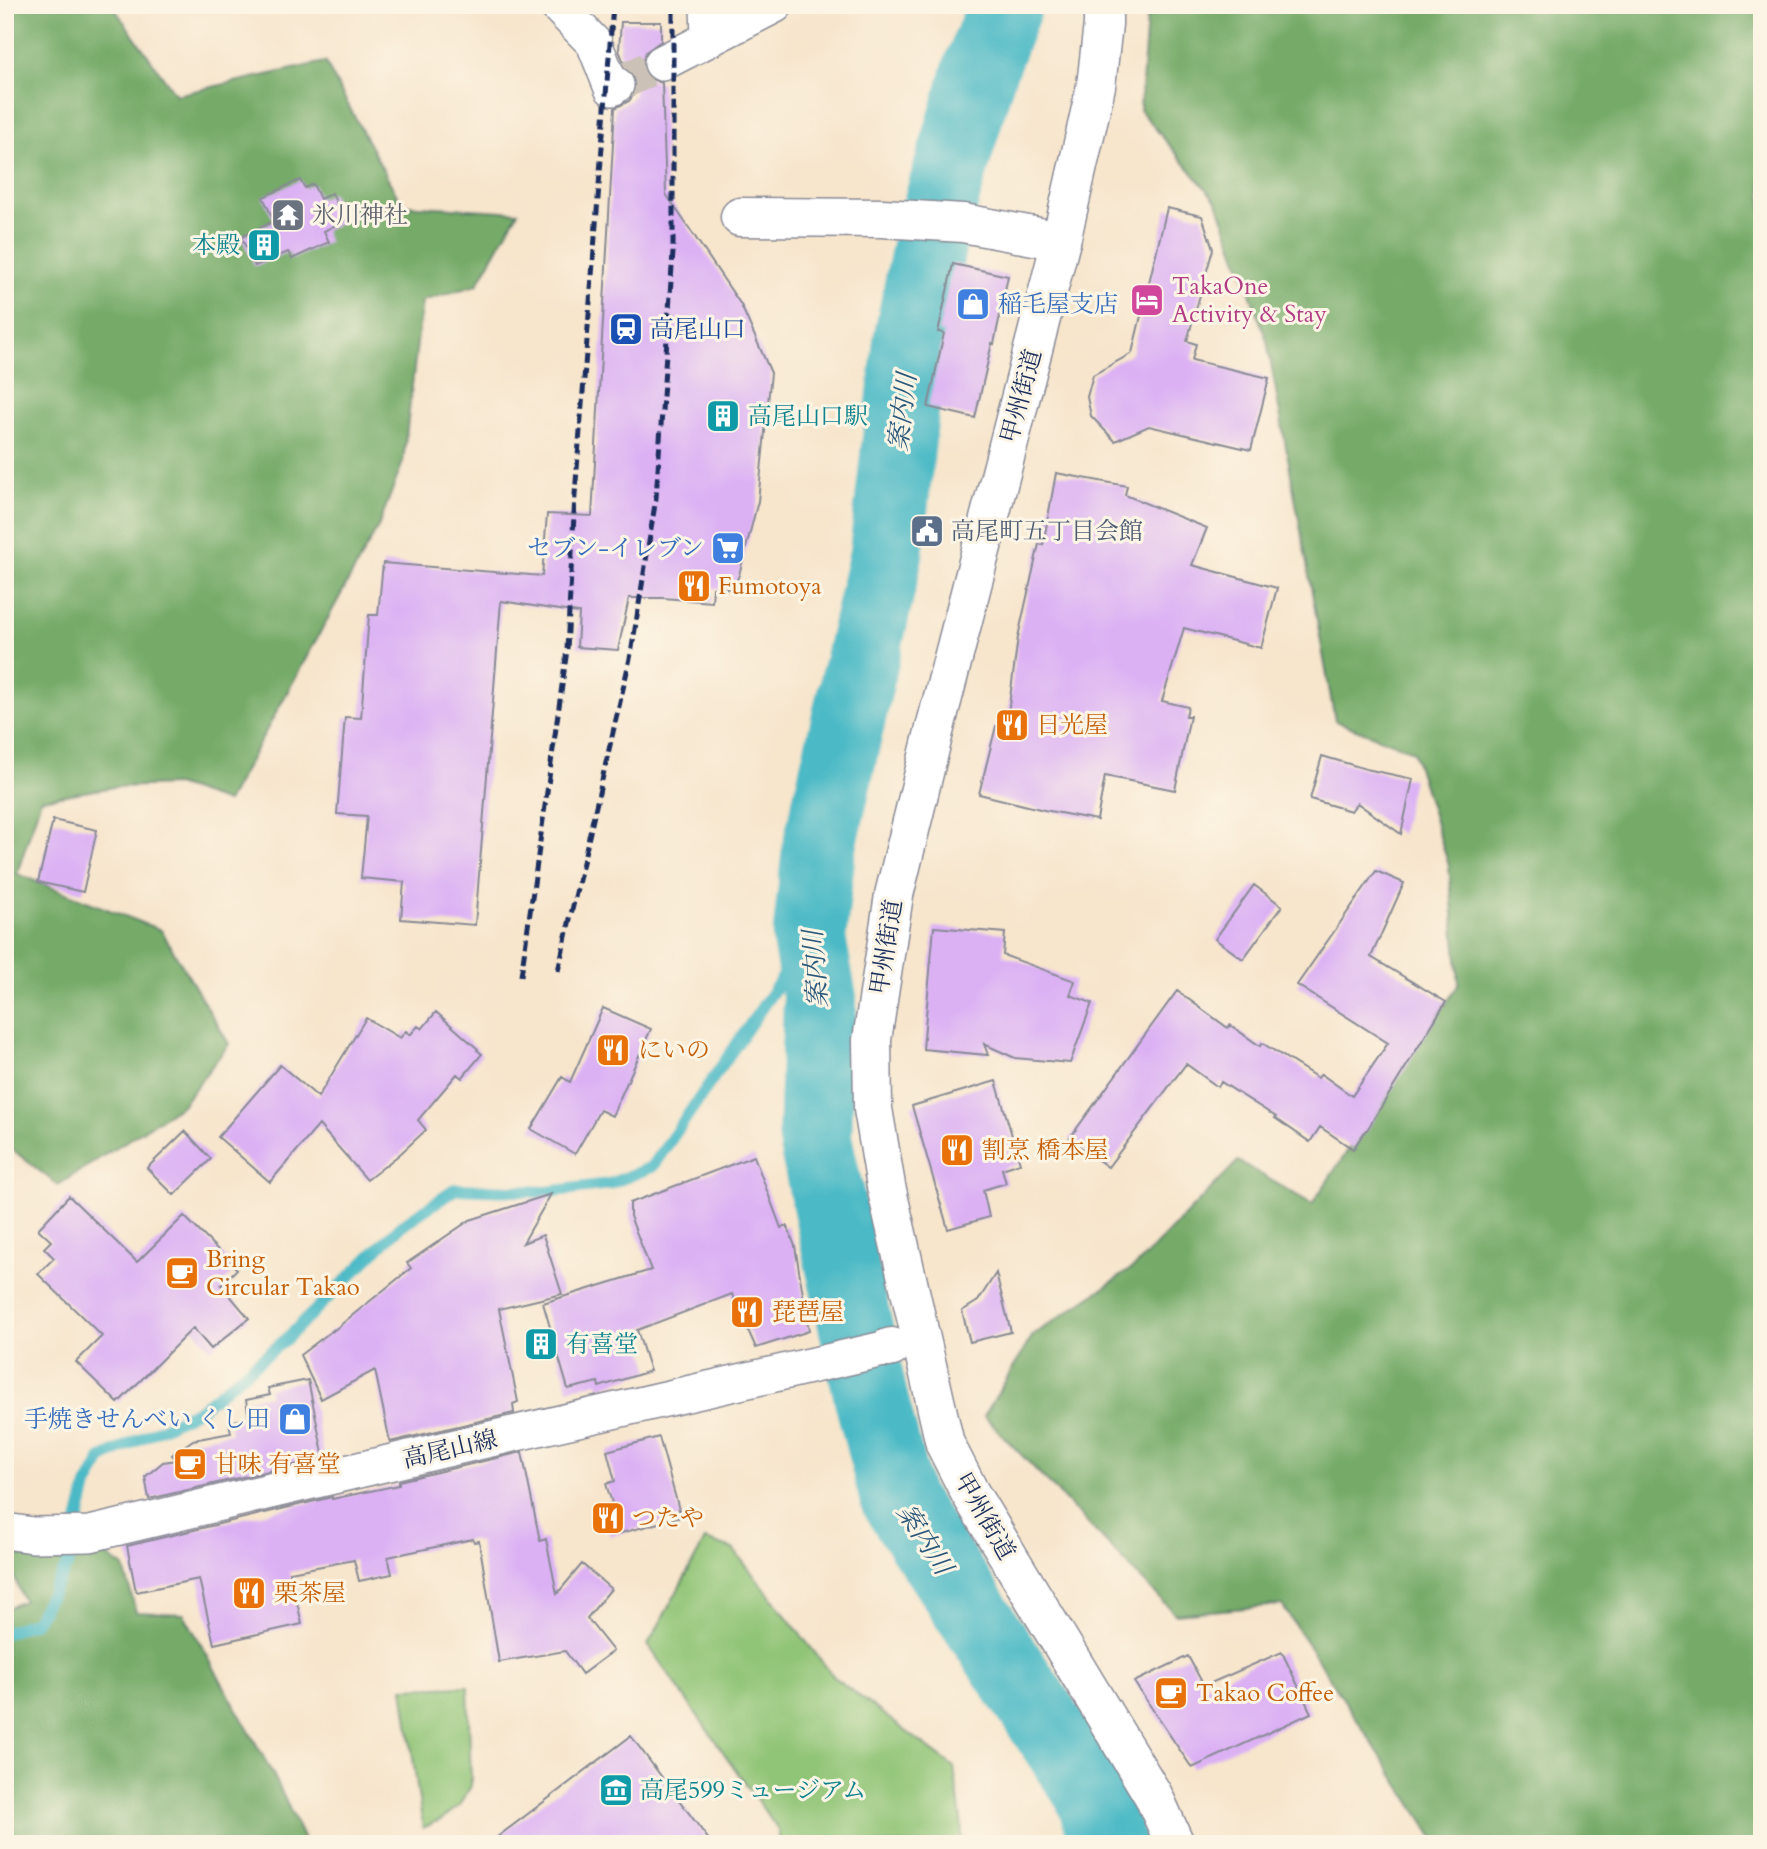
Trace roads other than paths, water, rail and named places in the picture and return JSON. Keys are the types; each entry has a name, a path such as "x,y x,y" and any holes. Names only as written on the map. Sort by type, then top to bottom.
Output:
{"main road":[{"name":"甲州街道","path":"1103,5 1096,86 1061,241 894,895 872,1040 873,1109 886,1186 900,1345 970,1493 1153,1796 1175,1844"},
{"path":"740,217 882,218 963,223 1061,241"}],"street":[{"path":"557,5 594,43 612,88 616,85"},
{"path":"594,43 596,5"},
{"path":"662,63 709,22 775,5"},
{"name":"高尾山線","path":"5,1531 33,1535 90,1534 900,1345"}],"waterway":[{"name":"案内川","path":"1005,5 979,72 931,236 910,342 886,554 819,849 809,939 820,999 815,1139 871,1398 897,1499 1090,1791 1109,1844"},
{"path":"5,1633 35,1622 67,1566 87,1486 102,1458 200,1409 286,1339 402,1225 456,1189 547,1192 609,1184 652,1167 809,939"}],"tunnel":[{"path":"616,85 662,63"}],"railway":[{"path":"521,976 567,650 575,495 613,5"},
{"path":"558,971 631,654 656,498 673,252 673,5"}],"place":[{"name":"氷川神社","path":"288,215"},
{"name":"本殿","path":"264,245"},
{"name":"TakaOne Activity & Stay","path":"1147,300"},
{"name":"稲毛屋支店","path":"973,304"},
{"name":"高尾山口","path":"626,329"},
{"name":"高尾山口駅","path":"723,416"},
{"name":"高尾町五丁目会館","path":"927,531"},
{"name":"セブン-イレブン","path":"728,548"},
{"name":"Fumotoya","path":"694,586"},
{"name":"日光屋","path":"1012,725"},
{"name":"にいの","path":"613,1050"},
{"name":"割烹 橋本屋","path":"957,1150"},
{"name":"Bring Circular Takao","path":"182,1273"},
{"name":"琵琶屋","path":"747,1312"},
{"name":"有喜堂","path":"541,1344"},
{"name":"手焼きせんべい くし田","path":"295,1419"},
{"name":"甘味 有喜堂","path":"190,1464"},
{"name":"つたや","path":"608,1518"},
{"name":"栗茶屋","path":"249,1593"},
{"name":"Takao Coffee","path":"1171,1693"},
{"name":"高尾599ミュージアム","path":"616,1790"}]}
